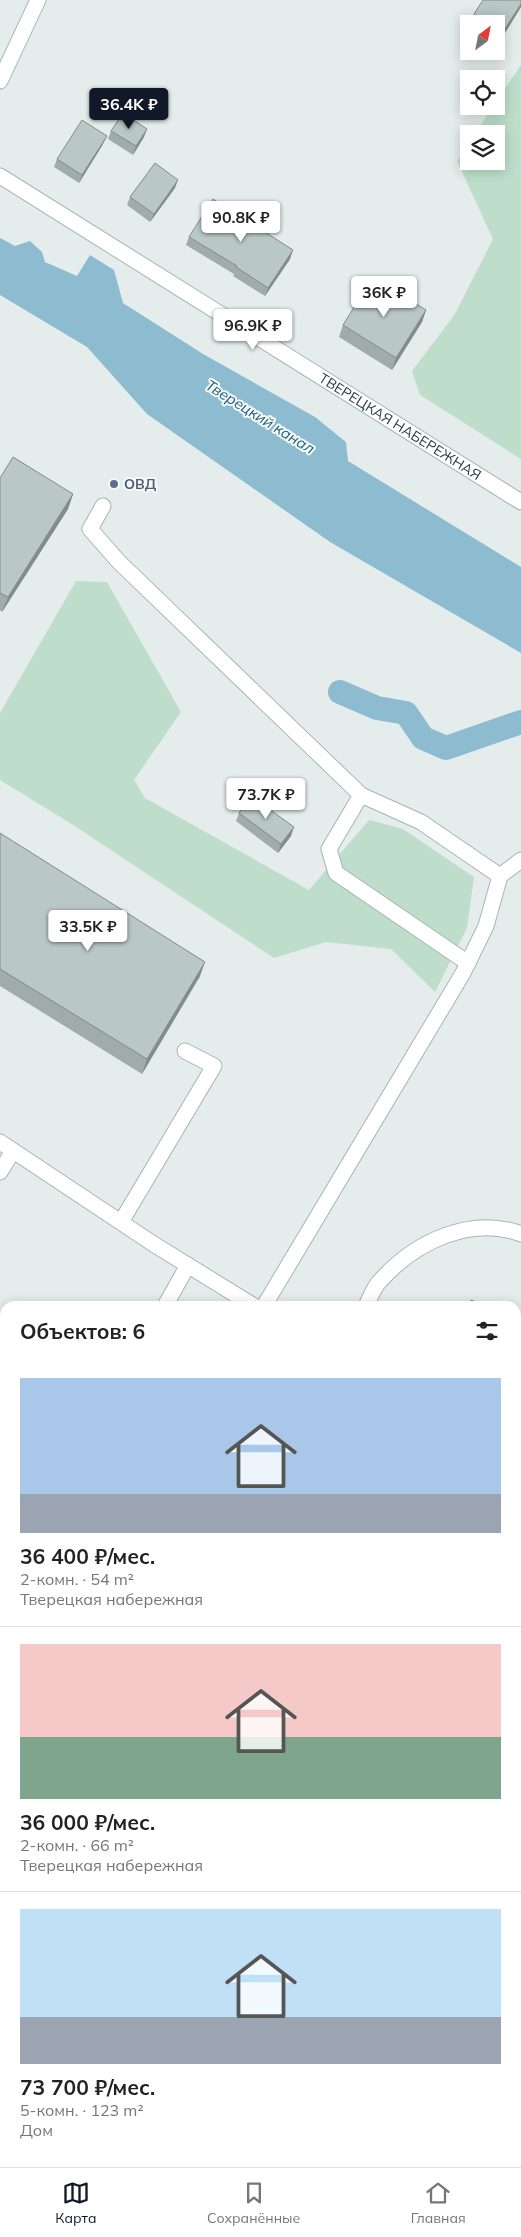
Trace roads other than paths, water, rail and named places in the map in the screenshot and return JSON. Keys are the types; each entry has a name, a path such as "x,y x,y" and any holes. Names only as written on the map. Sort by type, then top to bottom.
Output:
{"street":[{"path":"0,81 38,0"},
{"name":"ТВЕРЕЦКАЯ НАБЕРЕЖНАЯ","path":"0,176 521,502"},
{"path":"103,506 90,528 119,562 361,795 420,822 500,876"},
{"path":"361,795 329,849 336,873 468,963"},
{"path":"267,1301 468,963 486,926 500,876 521,860"},
{"path":"121,1222 214,1066 186,1051"},
{"path":"0,1142 246,1301"},
{"path":"0,1172 13,1151"},
{"path":"369,1301 379,1281 411,1252 451,1232 505,1228 521,1234"},
{"path":"168,1301 188,1265"}],"water":[{"name":"Тверецкий канал","path":"0,238 15,246 30,241 42,252 45,262 77,276 90,255 114,270 123,303 203,354 315,417 346,442 348,461 521,567 521,653 330,542 147,414 87,347 0,295"}],"waterway":[{"path":"340,692 377,708 406,713 423,738 446,748 521,722"}],"place":[{"name":"ОВД","path":"114,484"}]}
